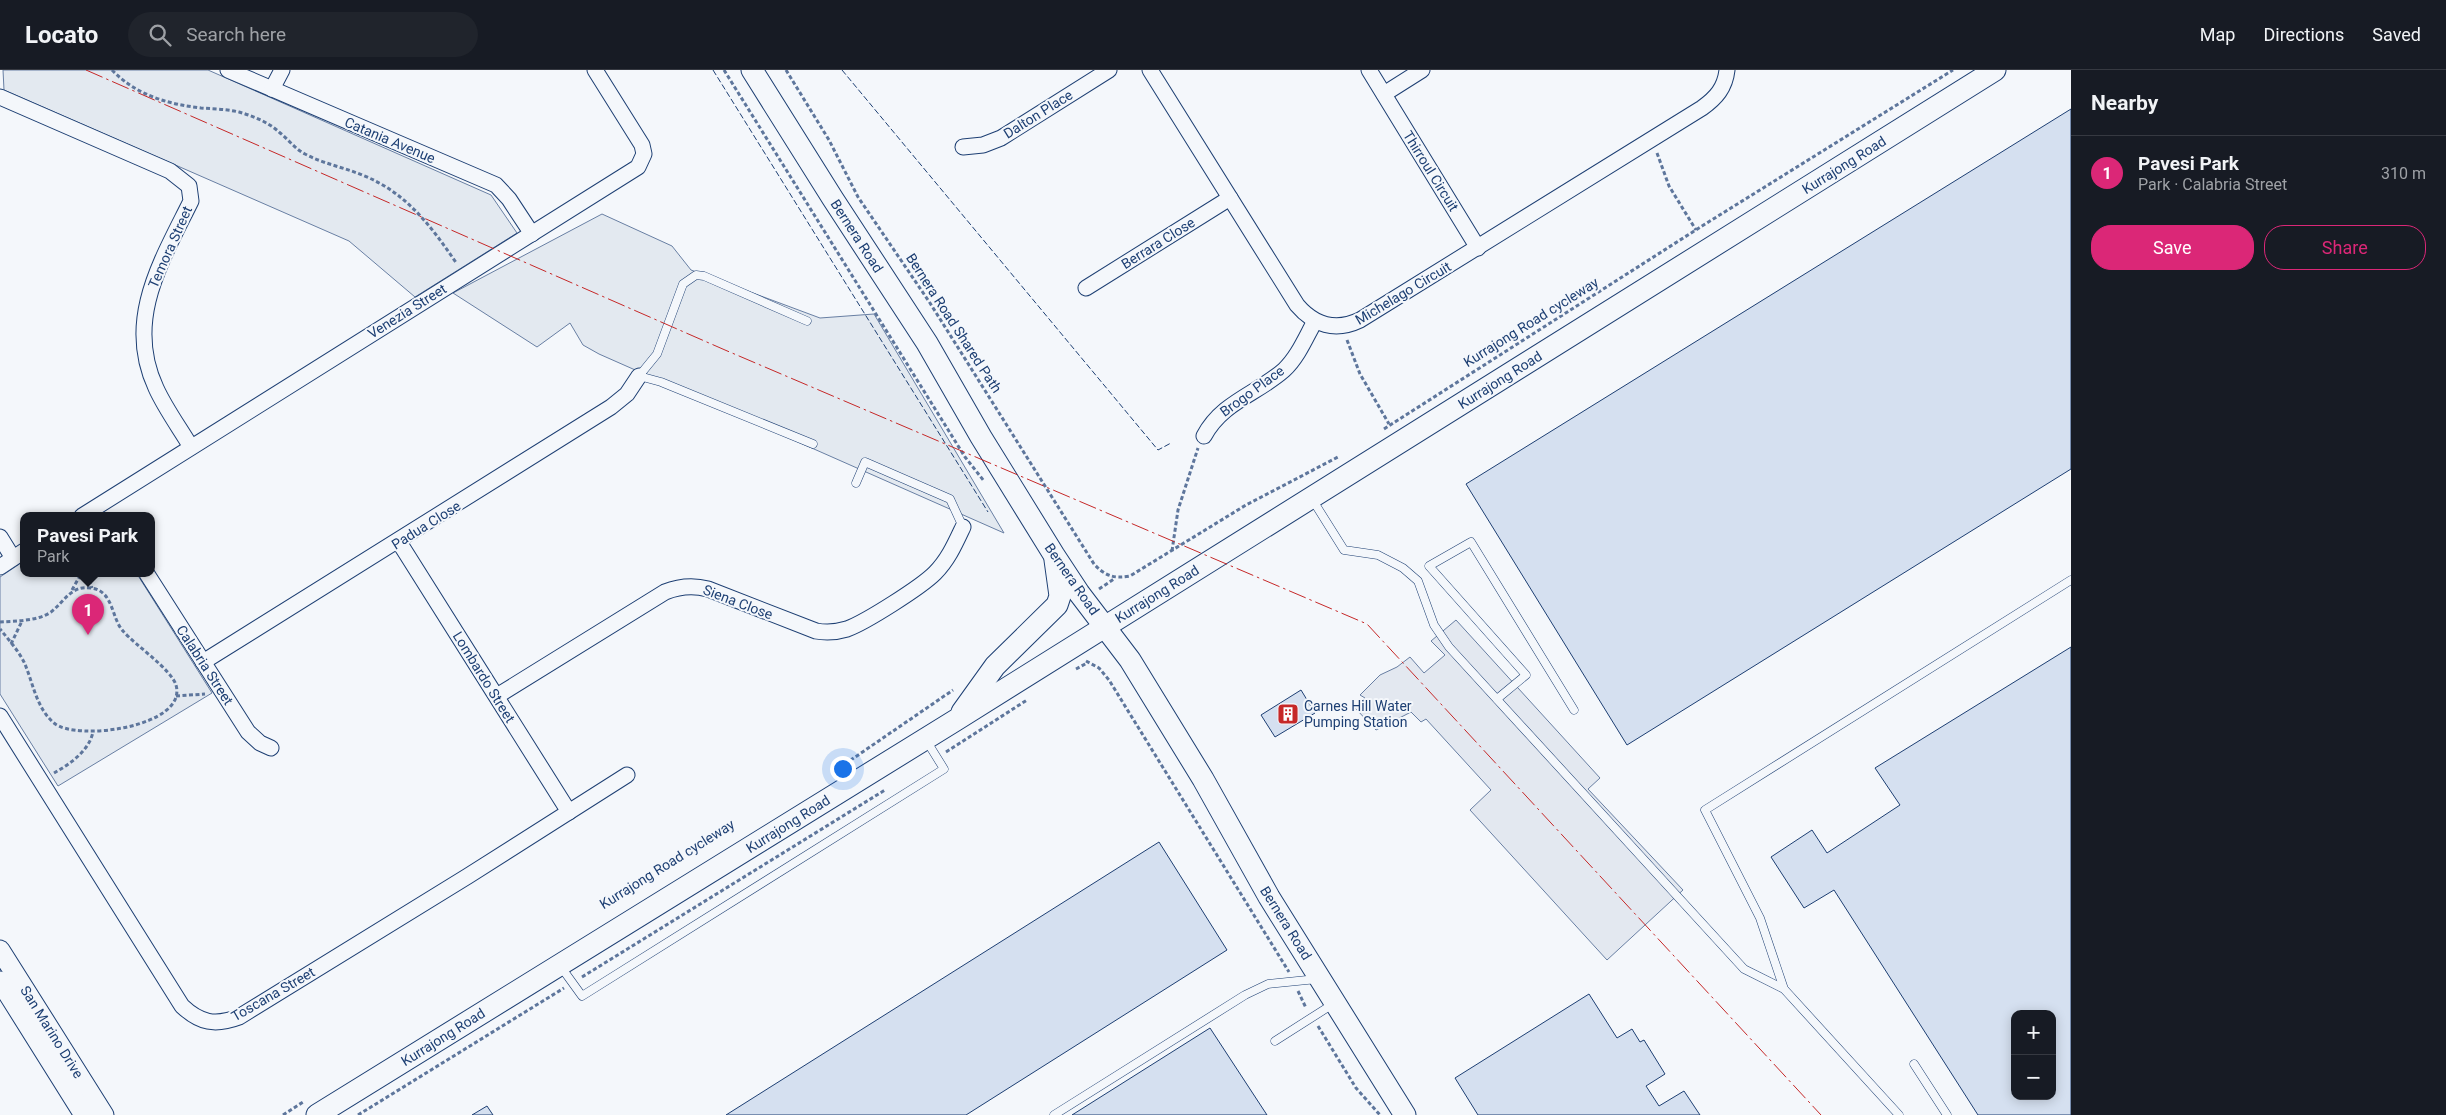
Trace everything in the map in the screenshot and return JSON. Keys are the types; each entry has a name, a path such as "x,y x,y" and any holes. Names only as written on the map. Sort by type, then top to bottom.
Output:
{"main road":[{"name":"Bernera Road","path":"752,70 927,343 981,437 1054,554 1079,593 1130,660 1203,779 1269,897 1405,1115"},
{"name":"Kurrajong Road","path":"314,1106 560,965 956,720 1995,70"},
{"path":"956,720 995,666 1056,606 1060,596 1054,554"}],"street":[{"name":"Catania Avenue","path":"228,70 496,185 510,199 532,234"},
{"path":"272,89 282,70"},
{"name":"Venezia Street","path":"107,510 191,446 464,275 630,174 642,161 642,145 595,70"},
{"name":"Dalton Place","path":"963,147 983,145 1001,138 1109,70"},
{"path":"1150,70 1297,305 1315,321"},
{"name":"Thirroul Circuit","path":"1369,70 1478,248"},
{"path":"1384,94 1422,70"},
{"name":"Michelago Circuit","path":"1315,321 1330,326 1342,326 1360,320 1650,141 1716,97 1722,90 1728,70"},
{"name":"Temora Street","path":"0,97 170,172 189,186 190,200 149,292 144,330 147,359 156,388 191,446"},
{"name":"Berrara Close","path":"1086,288 1230,198"},
{"name":"Brogo Place","path":"1204,436 1211,423 1227,407 1285,369 1295,357 1315,321"},
{"name":"Padua Close","path":"203,662 399,542 611,407 626,394 639,376"},
{"name":"Siena Close","path":"498,696 664,592 675,588 697,586 708,589 816,631 825,632 848,628 919,587 934,574 951,553 963,527"},
{"path":"0,538 19,555 0,567"},
{"name":"Lombardo Street","path":"399,542 498,696 569,812"},
{"name":"Calabria Street","path":"149,577 248,732 260,743 272,748"},
{"name":"Toscana Street","path":"0,716 182,1006 199,1020 216,1024 239,1017 627,774"},
{"name":"San Marino Drive","path":"0,950 104,1115"},
{"name":"San Marino Drive","path":"0,981 84,1115"}],"lane":[{"path":"807,321 704,276 696,275 683,284 657,354 639,376 661,382 813,444"},
{"path":"856,483 866,462 950,499 963,527"},
{"path":"1311,498 1344,550 1378,556 1403,568 1418,582 1434,625 1449,647 1744,969 1784,989 1899,1115"},
{"path":"1497,699 1526,674 1429,566 1471,542 1574,710"},
{"path":"1784,989 1760,918 1705,810 2071,580"},
{"path":"560,965 582,996 944,769 925,739"},
{"path":"1054,1115 1245,995 1268,984 1320,979"},
{"path":"1274,1041 1335,1003"},
{"path":"1914,1064 1948,1115"}],"path":[{"path":"112,70 133,88 156,99 201,108 228,110 262,120 280,132 302,153 322,163 361,175 394,190 432,228 464,275"},
{"path":"724,70 965,457 989,489"},
{"name":"Bernera Road Shared Path","path":"786,70 829,140 858,197 930,303 1094,564 1102,573 1114,578 1130,576 1172,551"},
{"name":"Kurrajong Road cycleway","path":"1382,430 1696,230 1953,70"},
{"path":"1650,141 1663,166 1668,186 1696,230"},
{"path":"1342,326 1360,374 1389,424"},
{"path":"1172,551 1178,510 1193,460 1204,436"},
{"path":"1172,551 1246,505 1341,456"},
{"path":"0,622 22,621 50,612 72,590 80,577"},
{"path":"87,577 92,588"},
{"path":"0,628 24,661 39,702 51,720 62,728 93,732 151,720 164,714 176,696 176,686 170,676 122,630 108,597 92,588 72,590"},
{"path":"11,644 22,621"},
{"path":"1074,670 1087,663 1099,668 1109,680 1251,910"},
{"path":"176,696 206,694 220,688"},
{"path":"842,767 955,689"},
{"path":"937,758 1028,699"},
{"path":"40,781 79,755 91,740 93,732"},
{"path":"358,1115 887,788"},
{"path":"283,1115 314,1106"}],"shaded area":[{"path":"3,70 208,70 491,195 517,233 415,297 349,241 4,90"},
{"path":"602,214 672,246 691,270 820,318 874,314 1004,533 599,354 583,345 570,323 537,347 453,293"},
{"path":"20,564 20,577 139,577 212,693 58,786 0,694 0,577"},
{"path":"1456,620 1600,778 1588,789 1683,890 1607,960 1470,810 1491,790 1426,719 1421,722 1411,712 1376,730 1355,708 1365,698 1360,695 1380,675 1397,667 1410,657 1424,673 1445,655 1431,641"}],"building":[{"path":"2071,109 2071,469 1627,745 1466,484"},
{"path":"2071,647 2071,1115 1978,1115 1834,890 1804,908 1771,857 1812,830 1827,853 1900,805 1875,768"},
{"name":"Carnes Hill Water Pumping Station","path":"1301,690 1315,713 1275,737 1261,715"},
{"path":"1159,842 1227,950 966,1115 726,1115"},
{"path":"1589,994 1617,1038 1632,1029 1640,1042 1644,1040 1665,1074 1646,1086 1659,1106 1684,1091 1700,1115 1478,1115 1455,1078"},
{"path":"1210,1028 1267,1115 1072,1115"},
{"path":"487,1106 493,1115 472,1115"}],"fence":[{"path":"713,70 988,512"},
{"path":"842,70 1158,450 1171,443"}],"power":[{"path":"86,70 725,350 1367,624 1821,1115"}],"place":[{"name":"Pavesi Park","path":"88,635"},
{"name":"Carnes Hill Water Pumping Station","path":"1288,714"}]}
